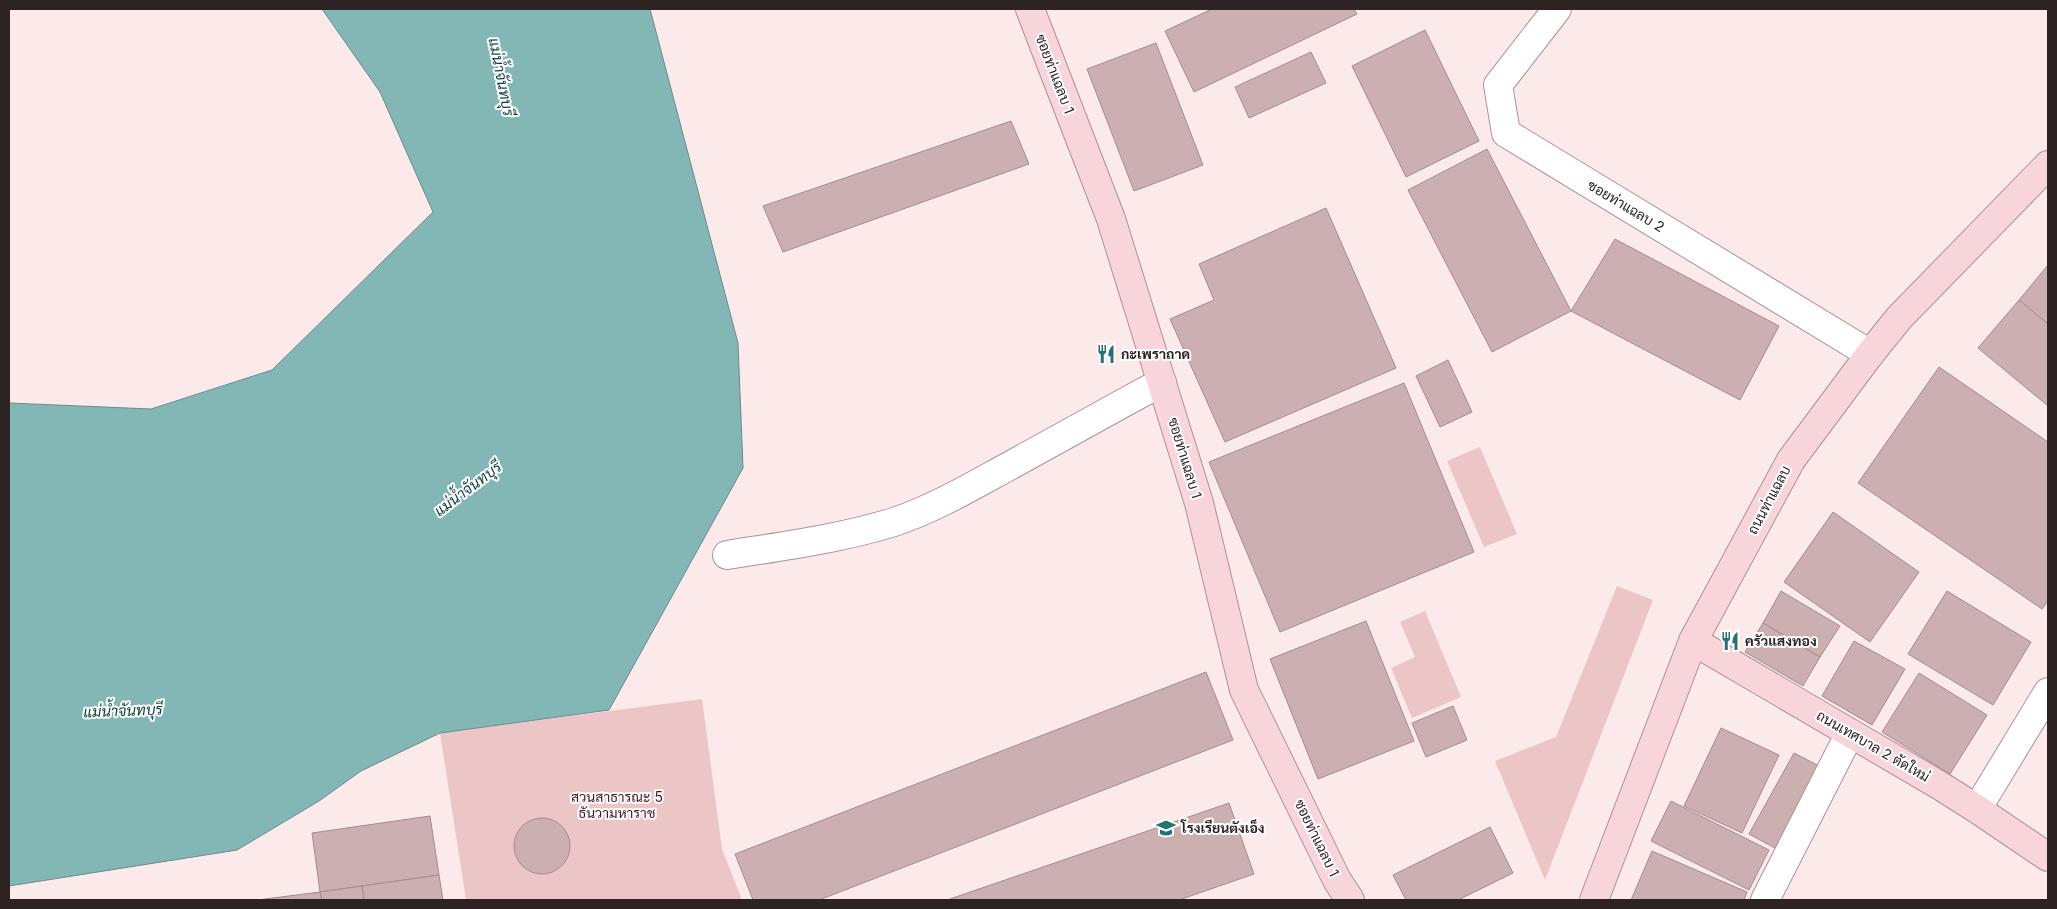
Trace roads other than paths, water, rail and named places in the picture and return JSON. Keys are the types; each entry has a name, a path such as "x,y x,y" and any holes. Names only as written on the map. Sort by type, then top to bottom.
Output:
{"street":[{"name":"ซอยท่าแฉลบ 1","path":"1030,9 1111,219 1199,503 1244,690 1337,880 1350,900"},
{"name":"ซอยท่าแฉลบ 2","path":"1557,9 1498,85 1506,133 1870,354"},
{"name":"ถนนท่าแฉลบ","path":"1594,900 1693,641 1791,460 1899,318 2048,165"},
{"path":"727,555 814,542 895,522 962,492 1162,382"},
{"name":"ถนนเทศบาล 2 ตัดใหม่","path":"1693,641 1977,808 2048,857"},
{"path":"1977,808 2048,692"},
{"path":"1765,900 1850,733"}],"water":[{"name":"แม่น้ำจันทบุรี","path":"322,9 650,9 738,343 743,468 609,710 440,733 361,771 319,801 237,850 9,886 9,403 151,409 272,370 433,212 380,92"}],"place":[{"name":"กะเพราถาด","path":"1106,354"},
{"name":"ครัวแสงทอง","path":"1730,641"},
{"name":"โรงเรียนตังเอ็ง","path":"1166,828"}],"park label":[{"name":"สวนสาธารณะ 5 ธันวามหาราช","path":"617,806"}]}
